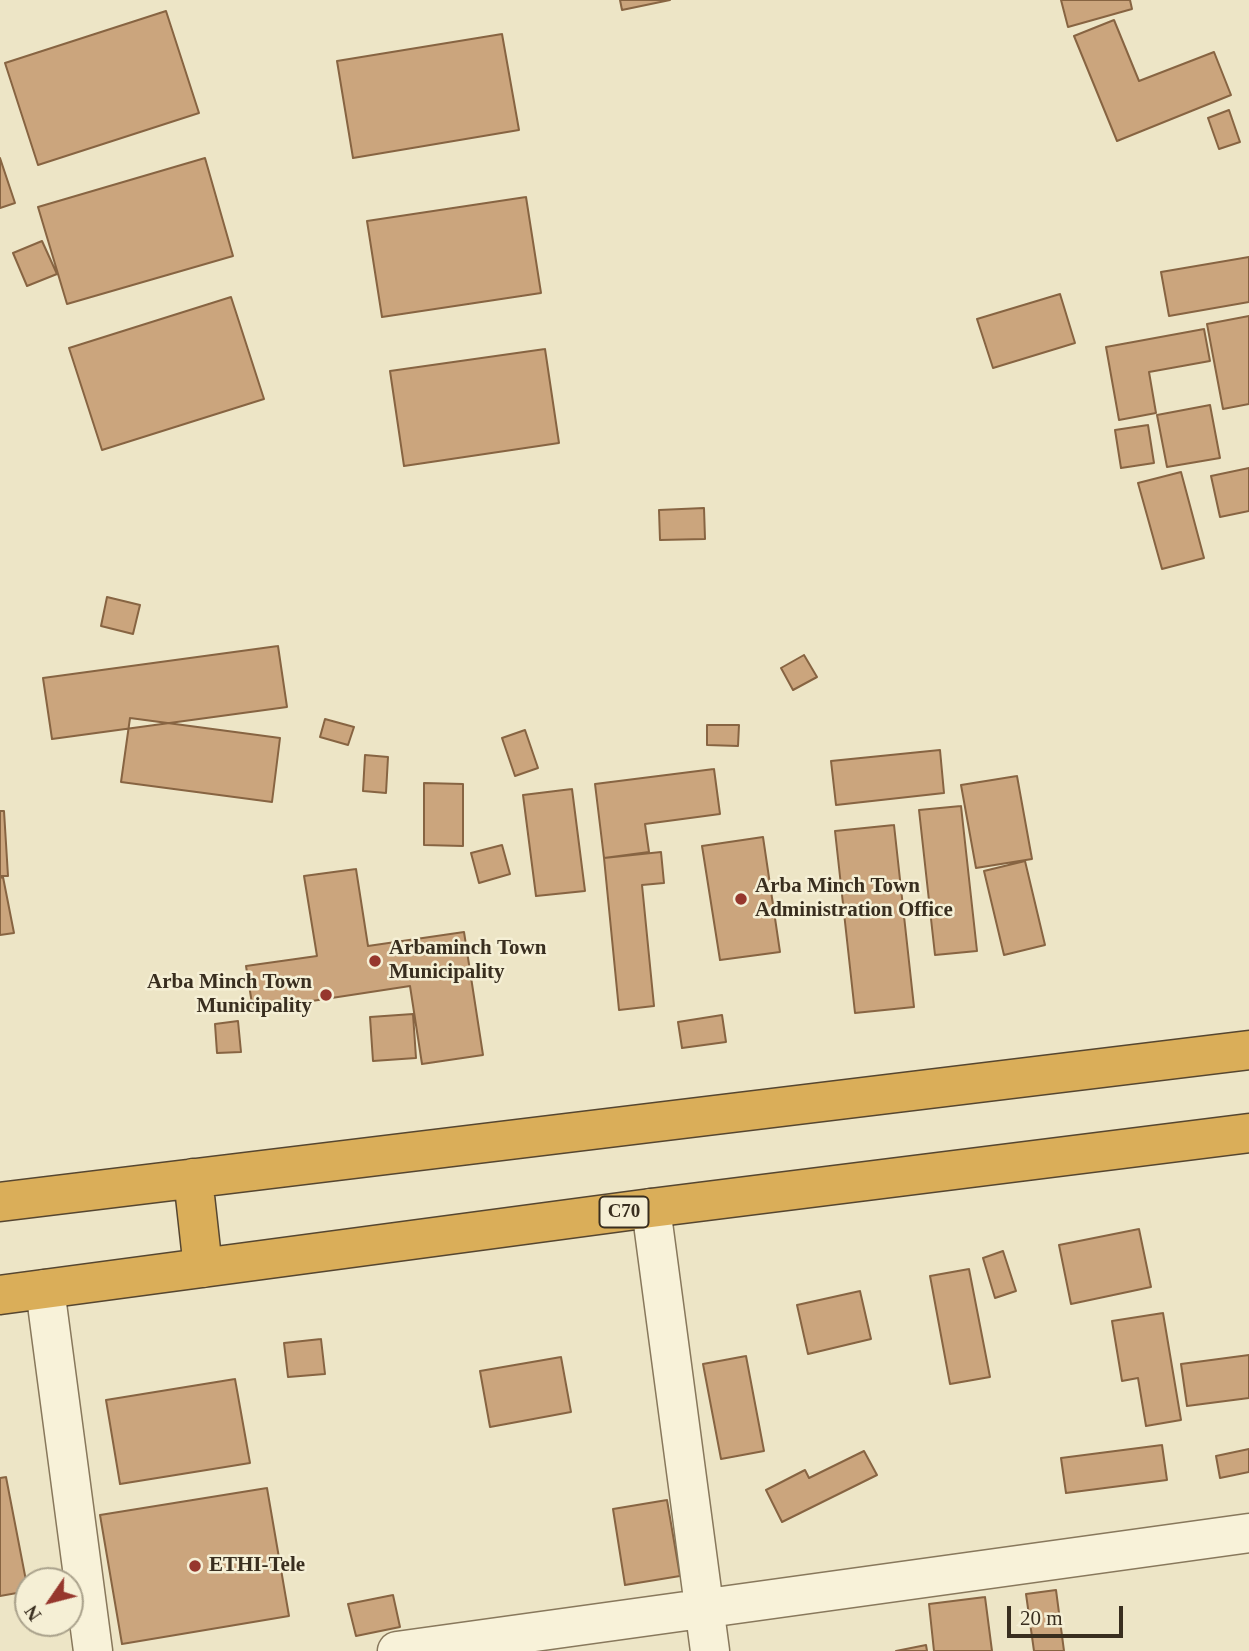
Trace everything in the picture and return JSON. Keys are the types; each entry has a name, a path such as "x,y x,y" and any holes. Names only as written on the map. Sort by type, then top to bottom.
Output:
{"highway":[{"path":"0,1202 1249,1050"},
{"name":"C70","path":"0,1295 651,1208 1249,1133"},
{"path":"193,1178 203,1268"}],"street":[{"path":"651,1208 710,1651"},
{"path":"45,1289 93,1651"},
{"path":"397,1651 1249,1533"}],"building":[{"path":"620,0 670,0 622,10"},
{"path":"1061,0 1130,0 1132,9 1068,27"},
{"path":"166,11 199,113 38,165 5,63"},
{"path":"1114,20 1139,81 1214,52 1231,95 1117,141 1074,36"},
{"path":"502,34 519,130 353,158 337,61"},
{"path":"1229,110 1240,142 1219,149 1208,118"},
{"path":"0,158 15,203 0,208"},
{"path":"205,158 233,256 67,304 38,207"},
{"path":"526,197 541,293 382,317 367,221"},
{"path":"42,241 57,274 27,286 13,253"},
{"path":"1249,257 1249,302 1169,316 1161,272"},
{"path":"1060,294 1075,343 993,368 977,319"},
{"path":"231,297 264,399 102,450 69,348"},
{"path":"1249,316 1249,404 1223,409 1207,324"},
{"path":"1204,329 1210,361 1149,372 1156,413 1119,420 1106,347"},
{"path":"545,349 559,443 404,466 390,371"},
{"path":"1210,405 1220,458 1167,467 1157,415"},
{"path":"1148,425 1154,463 1121,468 1115,430"},
{"path":"1249,468 1249,511 1220,517 1211,476"},
{"path":"1181,472 1204,558 1162,569 1138,483"},
{"path":"704,508 705,539 660,540 659,510"},
{"path":"107,597 140,605 133,634 101,626"},
{"path":"278,646 287,707 52,739 43,678"},
{"path":"804,655 817,677 793,690 781,668"},
{"path":"130,718 280,738 272,802 121,782"},
{"path":"325,719 354,727 348,745 320,737"},
{"path":"707,725 739,725 738,746 707,745"},
{"path":"525,730 538,768 515,776 502,738"},
{"path":"940,750 944,793 836,805 831,761"},
{"path":"365,755 388,757 386,793 363,791"},
{"path":"714,769 720,814 645,824 649,852 604,858 595,784"},
{"path":"1017,776 1032,859 976,868 961,785"},
{"path":"424,783 463,784 463,846 424,845"},
{"path":"572,789 585,891 536,896 523,795"},
{"path":"961,806 977,951 935,955 919,810"},
{"path":"0,811 4,811 8,876 0,876"},
{"path":"894,825 914,1007 855,1013 835,831"},
{"name":"Arba Minch Town Administration Office","path":"763,837 780,952 720,960 702,846"},
{"path":"502,845 510,874 479,883 471,853"},
{"path":"661,852 664,883 642,885 654,1006 619,1010 604,858"},
{"path":"1025,861 1045,945 1004,955 984,871"},
{"name":"Arbaminch Town Municipality","path":"356,869 368,946 464,932 483,1055 422,1064 410,986 253,1010 246,966 317,956 304,876"},
{"path":"3,877 14,933 0,935 0,878"},
{"path":"413,1014 416,1058 373,1061 370,1017"},
{"path":"722,1015 726,1042 682,1048 678,1022"},
{"path":"238,1021 241,1052 217,1053 215,1024"},
{"path":"1139,1229 1151,1287 1071,1304 1059,1245"},
{"path":"1003,1251 1016,1291 995,1298 983,1258"},
{"path":"969,1269 990,1377 950,1384 930,1276"},
{"path":"860,1291 871,1339 808,1354 797,1305"},
{"path":"1163,1313 1181,1420 1146,1426 1138,1378 1122,1381 1112,1321"},
{"path":"321,1339 325,1374 288,1377 284,1343"},
{"path":"1249,1355 1249,1398 1187,1406 1181,1364"},
{"path":"746,1356 764,1451 721,1459 703,1364"},
{"path":"561,1357 571,1412 490,1427 480,1371"},
{"path":"235,1379 250,1463 120,1484 106,1400"},
{"path":"1162,1445 1167,1480 1066,1493 1061,1458"},
{"path":"1249,1449 1249,1472 1220,1478 1216,1456"},
{"path":"864,1451 877,1475 782,1522 766,1490 805,1470 809,1478"},
{"path":"6,1477 23,1567 14,1567 14,1594 0,1596 0,1478"},
{"name":"ETHI-Tele","path":"267,1488 289,1616 122,1644 100,1515"},
{"path":"667,1500 680,1576 625,1585 613,1509"},
{"path":"1056,1590 1064,1651 1034,1651 1026,1594"},
{"path":"393,1595 400,1627 356,1636 348,1604"},
{"path":"985,1597 992,1651 934,1651 929,1604"},
{"path":"926,1645 927,1651 896,1651"}],"place":[{"name":"Arba Minch Town Administration Office","path":"741,899"},
{"name":"Arbaminch Town Municipality","path":"375,961"},
{"name":"Arba Minch Town Municipality","path":"326,995"},
{"name":"ETHI-Tele","path":"195,1566"}]}
